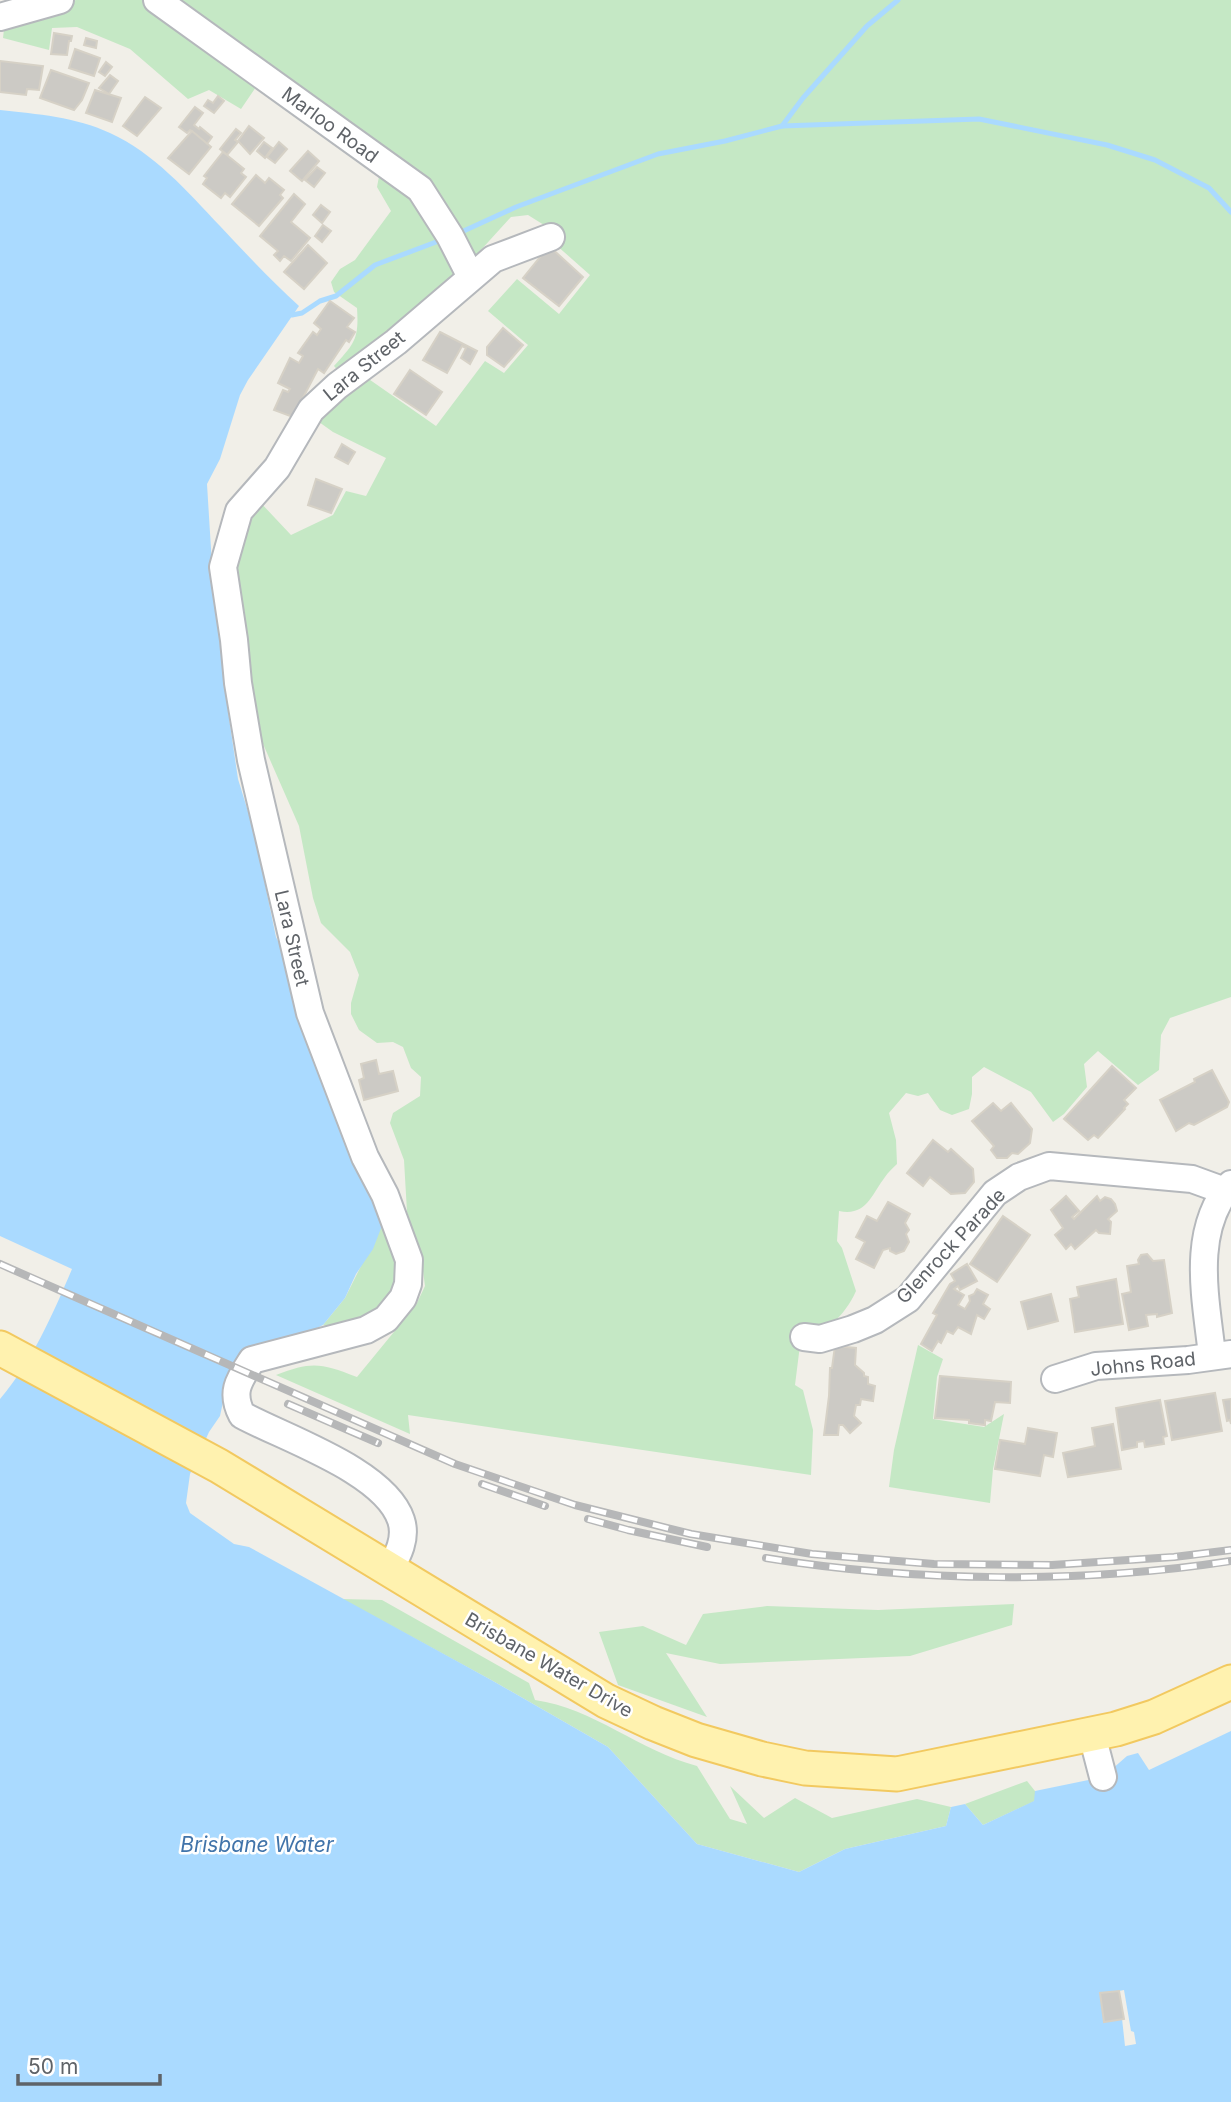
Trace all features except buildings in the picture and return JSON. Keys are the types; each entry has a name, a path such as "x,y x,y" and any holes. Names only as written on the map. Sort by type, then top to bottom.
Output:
{"main road":[{"name":"Brisbane Water Drive","path":"8,1352 219,1466 606,1701 696,1740 762,1759 805,1768 897,1774 1092,1735 1154,1717 1231,1682"}],"street":[{"path":"0,17 60,0"},
{"name":"Marloo Road","path":"158,0 420,189 450,236 471,277"},
{"name":"Lara Street","path":"390,1571 399,1552 402,1521 384,1495 347,1466 242,1415 234,1401 239,1381 252,1360 366,1330 386,1319 403,1298 408,1284 408,1260 385,1195 365,1157 322,1049 307,1003 253,771 223,566 239,511 277,468 312,410 337,386 396,342 493,259 551,237"},
{"name":"Glenrock Parade","path":"804,1337 820,1339 853,1329 875,1320 908,1299 995,1193 1020,1177 1049,1166 1192,1179 1228,1188 1212,1216 1203,1253 1221,1355"},
{"name":"Johns Road","path":"1055,1379 1096,1366 1221,1355"},
{"path":"1092,1735 1103,1777"}],"green space":[{"path":"76,0 149,0 260,81 241,109 209,90 188,99 130,49 77,27 52,28 49,50 3,38 5,20"},
{"path":"163,0 1231,0 1231,997 1170,1018 1161,1035 1159,1070 1138,1085 1098,1051 1084,1064 1087,1087 1064,1114 1053,1122 1031,1092 984,1067 972,1077 969,1109 952,1115 940,1110 928,1093 918,1096 906,1093 889,1113 896,1140 897,1164 867,1203 856,1211 839,1211 837,1241 842,1248 856,1291 846,1309 833,1323 800,1345 795,1385 803,1390 813,1430 811,1475 408,1415 410,1434 276,1375 299,1367 316,1366 357,1377 416,1305 425,1286 421,1256 407,1212 404,1160 390,1123 393,1113 420,1096 421,1077 411,1068 403,1047 393,1042 377,1043 359,1030 351,1014 351,1003 359,975 350,952 321,923 313,898 299,826 260,737 231,568 244,517 259,501 291,535 333,515 346,491 366,496 386,458 333,432 312,417 363,375 436,426 485,361 504,373 528,345 488,311 517,279 559,314 590,275 555,244 552,230 528,215 511,217 469,263 444,221"},
{"path":"381,166 418,192 464,274 342,375 334,366 354,340 357,308 334,292 331,282 340,269 355,260 391,211 377,187"},
{"path":"385,1218 401,1267 385,1312 329,1327 323,1325 345,1298"},
{"path":"918,1345 943,1359 937,1377 933,1419 984,1427 1004,1414 993,1469 990,1503 889,1487 894,1450"},
{"path":"342,1599 382,1600 529,1683 535,1700 597,1720 656,1750 697,1766 730,1819 747,1824 730,1786 764,1818 795,1798 832,1818 917,1799 951,1807 946,1826 845,1849 799,1872 697,1844 608,1747"},
{"path":"1014,1604 1012,1625 910,1656 720,1664 666,1653 707,1717 618,1685 599,1632 643,1626 686,1645 703,1614 767,1606 878,1610"},
{"path":"1027,1781 1035,1791 1035,1801 983,1825 965,1804"}],"water":[{"name":"Brisbane Water","path":"0,110 84,123 126,141 182,186 299,306 240,395 220,459 207,484 212,565 238,779 254,831 276,937 287,959 385,1218 373,1249 356,1274 345,1298 323,1325 291,1341 226,1388 220,1416 209,1432 190,1474 186,1503 190,1513 234,1544 249,1547 608,1747 697,1844 799,1872 845,1849 946,1826 951,1807 965,1804 983,1825 1034,1801 1035,1791 1103,1777 1127,1756 1138,1753 1149,1770 1231,1731 1231,2102 0,2102 0,1399 32,1353 72,1269 0,1236"}],"pier":[{"path":"1124,1990 1136,2044 1125,2046 1119,1991"}],"waterway":[{"path":"782,126 803,98 867,26 898,0"},
{"path":"457,234 516,207 658,154 782,126 979,119 1107,145 1155,160 1209,188 1231,212"},
{"path":"292,315 302,313 320,301 336,296 375,265 444,239"}],"railway":[{"path":"0,1264 455,1464 575,1505 691,1534 812,1554 934,1564 1052,1565 1174,1557 1231,1550"},
{"path":"288,1404 378,1443"},
{"path":"482,1484 545,1506"},
{"path":"588,1519 707,1547"},
{"path":"766,1558 880,1572 998,1577 1116,1574 1231,1561"}]}
